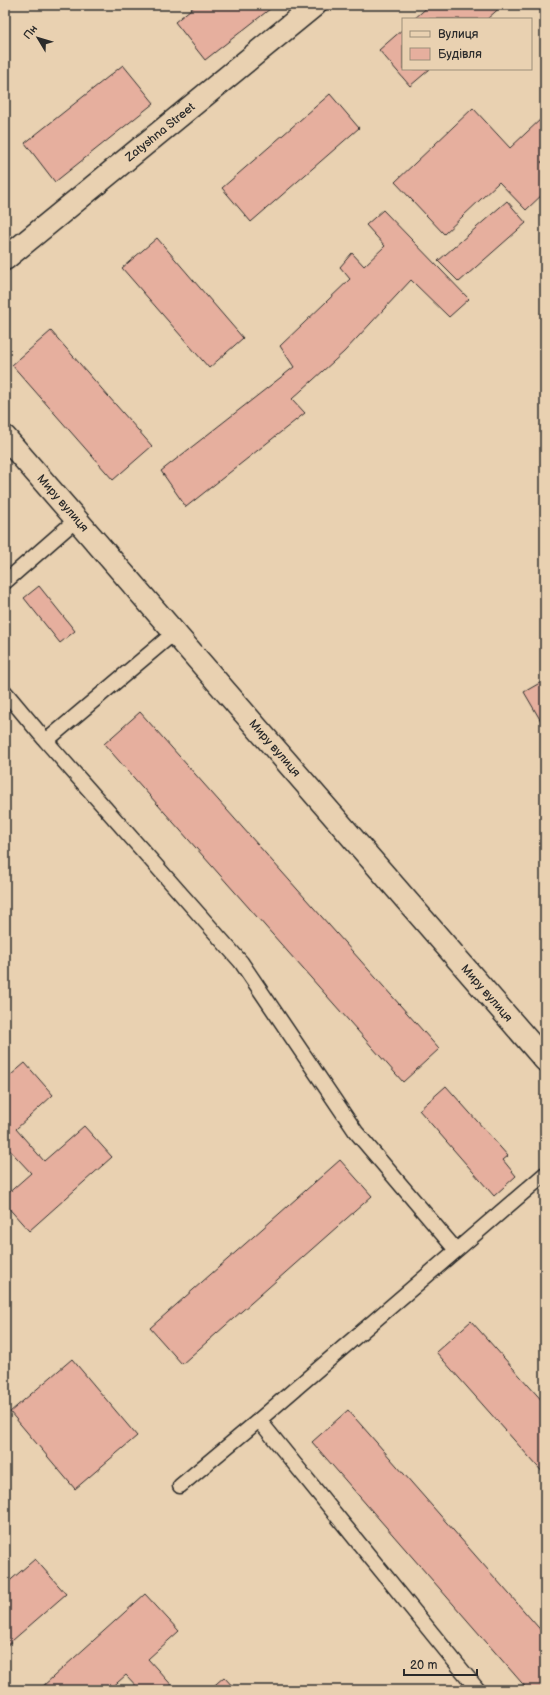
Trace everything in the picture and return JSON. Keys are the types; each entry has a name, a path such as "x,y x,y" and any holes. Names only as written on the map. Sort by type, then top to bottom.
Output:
{"street":[{"name":"Zatyshna Street","path":"5,259 315,5"},
{"name":"Миру вулиця","path":"5,437 545,1060"}],"lane":[{"path":"5,582 76,519"},
{"path":"46,740 175,632"},
{"path":"5,692 241,962 356,1132 456,1250"},
{"path":"180,1486 545,1174"},
{"path":"259,1420 478,1690"}],"building":[{"path":"196,5 275,5 205,60 175,22"},
{"path":"430,5 503,5 488,18 415,18"},
{"path":"402,30 402,70 429,70 410,86 379,50"},
{"path":"123,65 154,103 55,182 25,143"},
{"path":"330,94 359,128 251,222 222,188"},
{"path":"473,108 510,148 542,118 545,121 545,158 541,162 545,166 545,192 526,210 499,182 444,234 395,182"},
{"path":"507,201 526,223 459,282 438,261"},
{"path":"383,210 469,299 449,317 411,280 344,352 292,399 305,413 186,507 161,471 294,367 280,346 350,279 340,267 352,253 364,266 385,246 366,225"},
{"path":"157,238 243,338 209,368 122,268"},
{"path":"51,331 152,446 113,480 12,365"},
{"path":"39,586 75,631 60,643 24,598"},
{"path":"545,680 545,728 524,692"},
{"path":"140,712 439,1049 403,1082 104,744"},
{"path":"25,1063 53,1095 16,1129 44,1161 84,1126 112,1157 29,1231 5,1204 5,1196 31,1173 5,1145 5,1080"},
{"path":"446,1086 508,1156 503,1160 516,1176 494,1196 419,1110"},
{"path":"340,1160 372,1196 182,1364 150,1328"},
{"path":"471,1321 545,1404 545,1475 436,1352"},
{"path":"72,1359 137,1436 75,1489 10,1412"},
{"path":"348,1410 545,1635 545,1690 528,1690 312,1442"},
{"path":"35,1559 66,1594 5,1647 5,1585"},
{"path":"145,1594 179,1631 148,1659 176,1690 140,1690 126,1675 109,1690 47,1690 43,1686"},
{"path":"224,1677 236,1690 209,1690"}]}
